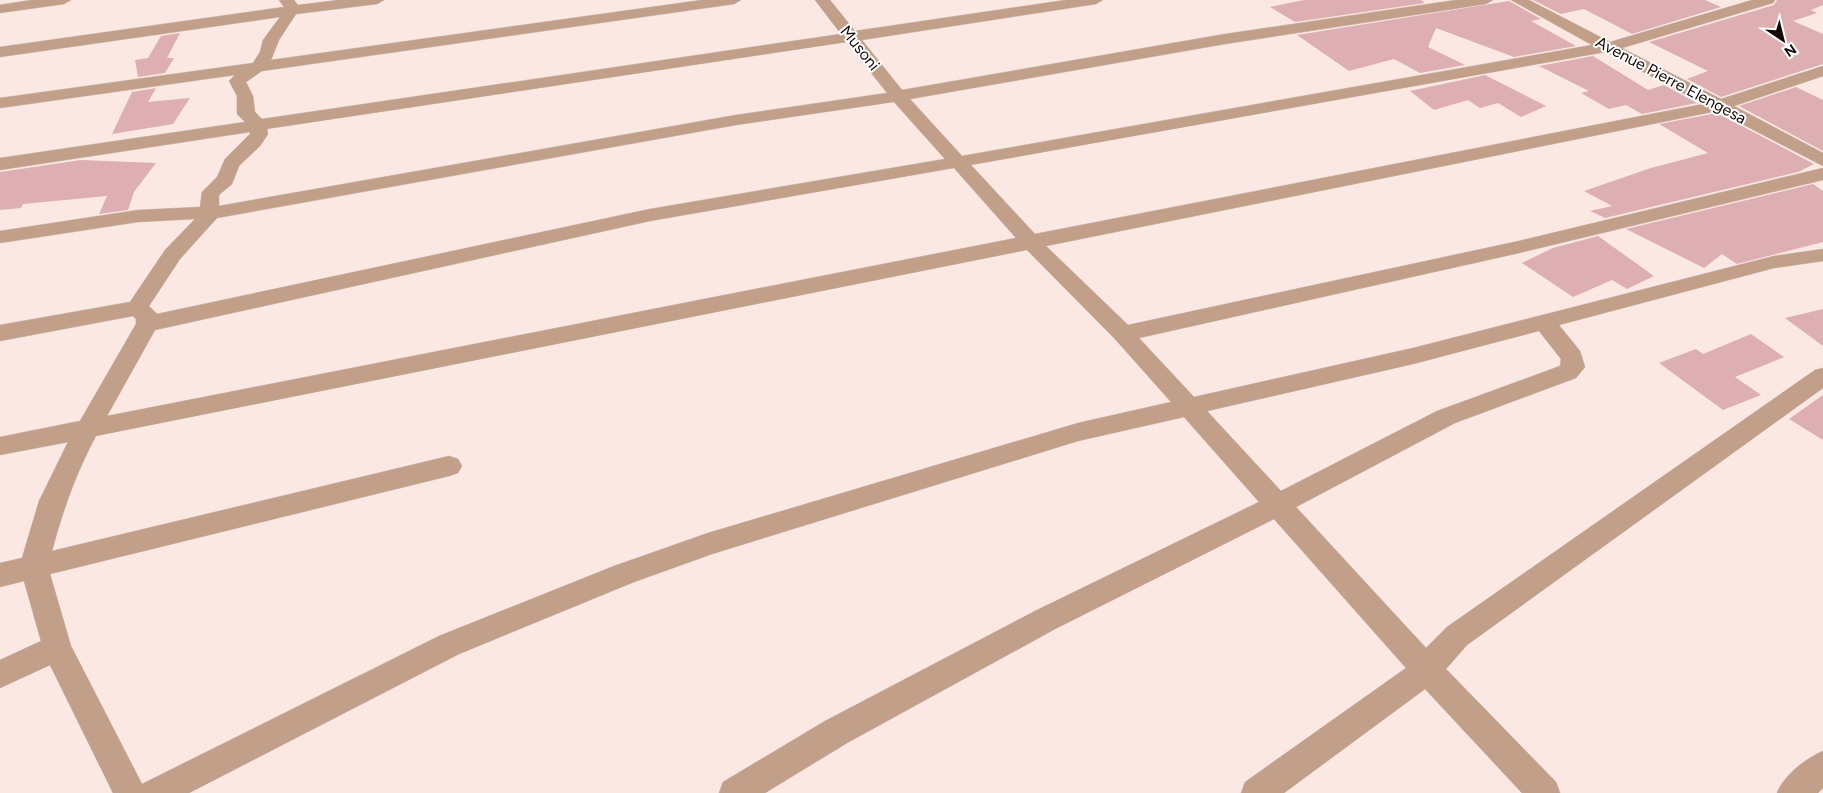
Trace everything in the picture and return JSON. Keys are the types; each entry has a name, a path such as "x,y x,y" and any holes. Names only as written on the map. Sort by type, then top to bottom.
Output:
{"street":[{"path":"0,9 64,0"},
{"path":"0,52 211,23 288,5 377,0"},
{"path":"0,103 260,65 734,0"},
{"name":"Musoni","path":"822,0 898,96 1030,241 1123,334 1427,670 1544,793"},
{"path":"0,164 1096,0"},
{"path":"0,237 138,216 165,213 211,213 580,147 898,96 1225,39 1486,0"},
{"name":"Avenue Pierre Elengesa","path":"1518,0 1823,160"},
{"path":"0,333 142,316 650,215 1312,101 1609,47 1768,0"},
{"path":"211,213 208,201 210,194 224,181 226,171 256,141 259,134 256,123 246,114 244,96 238,81 260,65 268,52 271,40 288,5"},
{"path":"0,446 1718,106 1823,71"},
{"path":"1123,334 1518,247 1823,174"},
{"path":"130,793 57,648 34,565 52,501 172,255 211,213"},
{"path":"155,793 450,645 624,574 708,544 1078,432 1413,356 1774,262 1823,254"},
{"path":"735,793 893,702 1045,620 1224,532 1276,503 1446,417 1568,372 1573,367 1572,357 1543,321"},
{"path":"1257,793 1427,670 1443,649 1457,636 1823,376"},
{"path":"0,575 34,565 449,466"},
{"path":"0,674 57,648"},
{"path":"1792,793 1823,767"}],"building":[{"path":"1304,0 1421,0 1425,3 1295,22 1270,7"},
{"path":"1533,0 1705,0 1721,7 1632,34 1584,9 1561,14"},
{"path":"1777,0 1823,0 1823,5 1811,10 1817,13 1793,21 1823,34 1823,64 1721,97 1687,79 1708,71 1649,42 1774,5"},
{"path":"1509,1 1541,19 1531,21 1576,46 1514,57 1436,28 1428,47 1465,65 1420,73 1394,59 1349,71 1297,35"},
{"path":"180,33 167,58 174,58 165,73 138,77 135,60 148,58 161,36"},
{"path":"1593,56 1648,90 1664,85 1697,103 1642,114 1626,105 1609,109 1581,93 1589,91 1539,66"},
{"path":"1485,75 1546,106 1521,117 1498,103 1480,108 1468,100 1434,110 1410,91"},
{"path":"1796,87 1823,100 1823,151 1739,106"},
{"path":"156,88 148,102 190,98 173,124 112,134 132,92"},
{"path":"1717,113 1814,164 1798,172 1605,218 1590,211 1612,206 1584,191 1651,168 1708,153 1659,124"},
{"path":"81,160 156,163 134,192 128,210 99,214 107,196 23,204 21,208 0,210 0,172"},
{"path":"1813,184 1823,191 1823,242 1737,264 1722,254 1704,268 1626,229"},
{"path":"1598,236 1654,276 1627,289 1612,280 1573,297 1522,263 1553,248"},
{"path":"1823,309 1823,346 1785,318"},
{"path":"1751,334 1784,357 1735,377 1761,395 1723,410 1659,363 1696,349 1703,354"},
{"path":"1823,395 1823,440 1789,419"}]}
